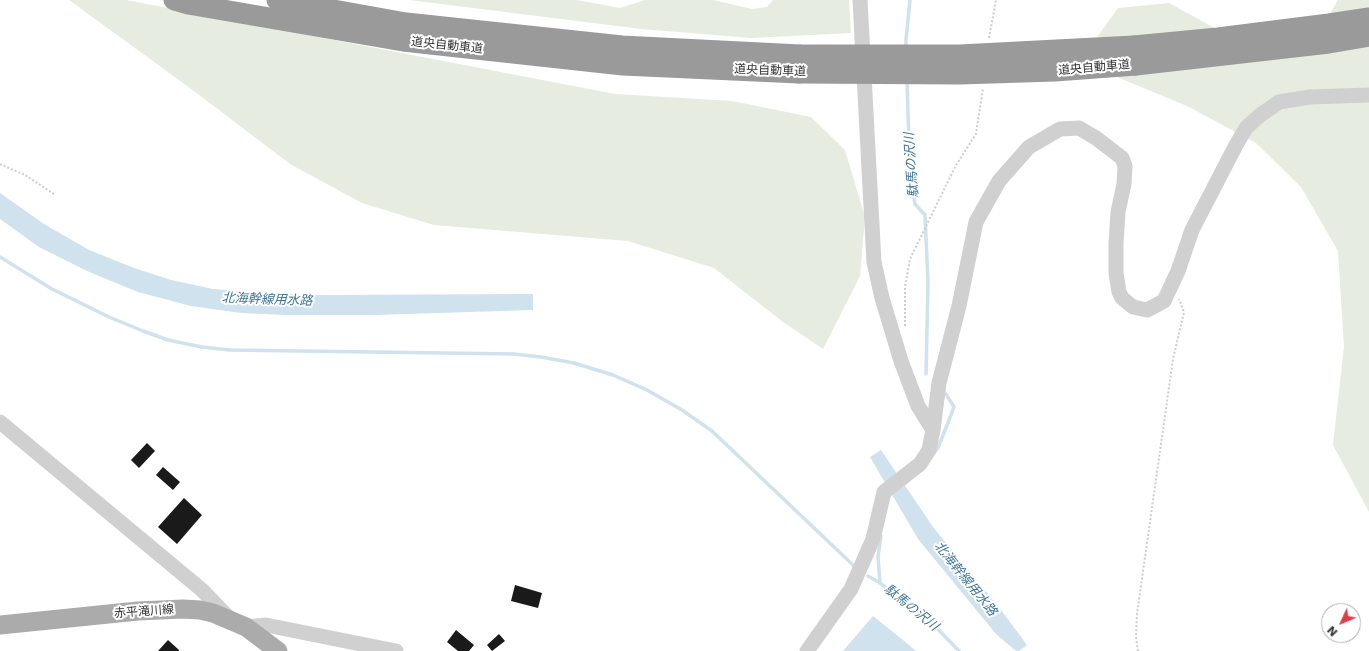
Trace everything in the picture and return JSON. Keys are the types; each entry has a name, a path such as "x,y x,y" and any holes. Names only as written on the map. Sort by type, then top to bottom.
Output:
{"highway":[{"name":"道央自動車道","path":"174,0 188,4 403,41 623,65 800,64 960,54 1135,55 1313,44 1369,36"},
{"name":"道央自動車道","path":"277,0 406,23 800,64"},
{"name":"道央自動車道","path":"1135,55 1226,37 1369,18"}],"main road":[{"name":"赤平滝川線","path":"0,625 138,611 183,609 213,613 230,619 246,627 278,651"}],"street":[{"path":"860,0 874,262 882,298 901,361 918,406 933,430"},
{"path":"807,651 851,589 873,539 884,492 920,464 929,450 939,383 959,306 976,222 999,181 1029,147 1060,129 1080,128 1122,158 1125,166 1124,184 1118,212 1116,244 1116,273 1119,292 1122,298 1133,307 1147,310 1164,301 1173,282 1192,230 1246,128 1259,116 1279,102 1310,97 1369,95"},
{"path":"0,422 202,590 230,619"},
{"path":"246,627 266,626 396,651"}],"path":[{"path":"988,44 996,0"},
{"path":"905,330 905,287 910,259 956,165 976,134 983,83"},
{"path":"0,164 25,175 54,194"},
{"path":"1138,651 1136,637 1137,614 1174,359 1184,312 1173,282"}],"shaded area":[{"path":"69,0 126,0 615,94 732,101 811,117 845,150 865,217 860,276 823,349 783,322 714,268 628,241 434,225 362,203 290,164 194,91"},
{"path":"409,0 577,0 620,8 645,0 713,0 752,9 767,7 773,0 849,0 851,33 751,38 641,29"},
{"path":"1338,0 1369,0 1369,512 1333,445 1344,347 1338,251 1301,187 1256,143 1187,106 1112,75 1098,36 1118,8 1169,3 1233,38 1308,51"}],"water":[{"name":"北海幹線用水路","path":"0,193 44,224 89,250 134,268 171,280 213,289 263,293 321,295 533,294 533,310 375,315 286,315 241,313 191,306 138,292 87,271 39,247 0,219"},
{"name":"北海幹線用水路","path":"881,450 933,527 1001,610 1027,645 1019,651 1016,651 996,634 918,539 870,457"},
{"path":"873,616 903,640 916,651 843,651"}],"building":[{"path":"147,443 155,451 139,468 131,460"},
{"path":"163,467 180,482 173,490 156,475"},
{"path":"184,498 202,515 177,544 158,527"},
{"path":"515,585 542,593 538,608 511,601"},
{"path":"456,630 474,645 469,651 458,651 447,642"},
{"path":"499,634 505,641 492,651 487,645"},
{"path":"168,640 179,650 179,651 158,651"}],"waterway":[{"name":"駄馬の沢川","path":"906,49 910,0"},
{"name":"駄馬の沢川","path":"907,81 910,175 915,204 925,215 928,282 926,374"},
{"path":"0,257 52,289 109,317 168,340 202,347 230,350 514,354 574,363 613,375 647,390 682,410 712,431 853,565"},
{"name":"駄馬の沢川","path":"934,453 938,448 954,407 946,394"},
{"name":"駄馬の沢川","path":"881,536 878,557 880,583 928,619 959,651"},
{"path":"868,576 880,583"}]}
